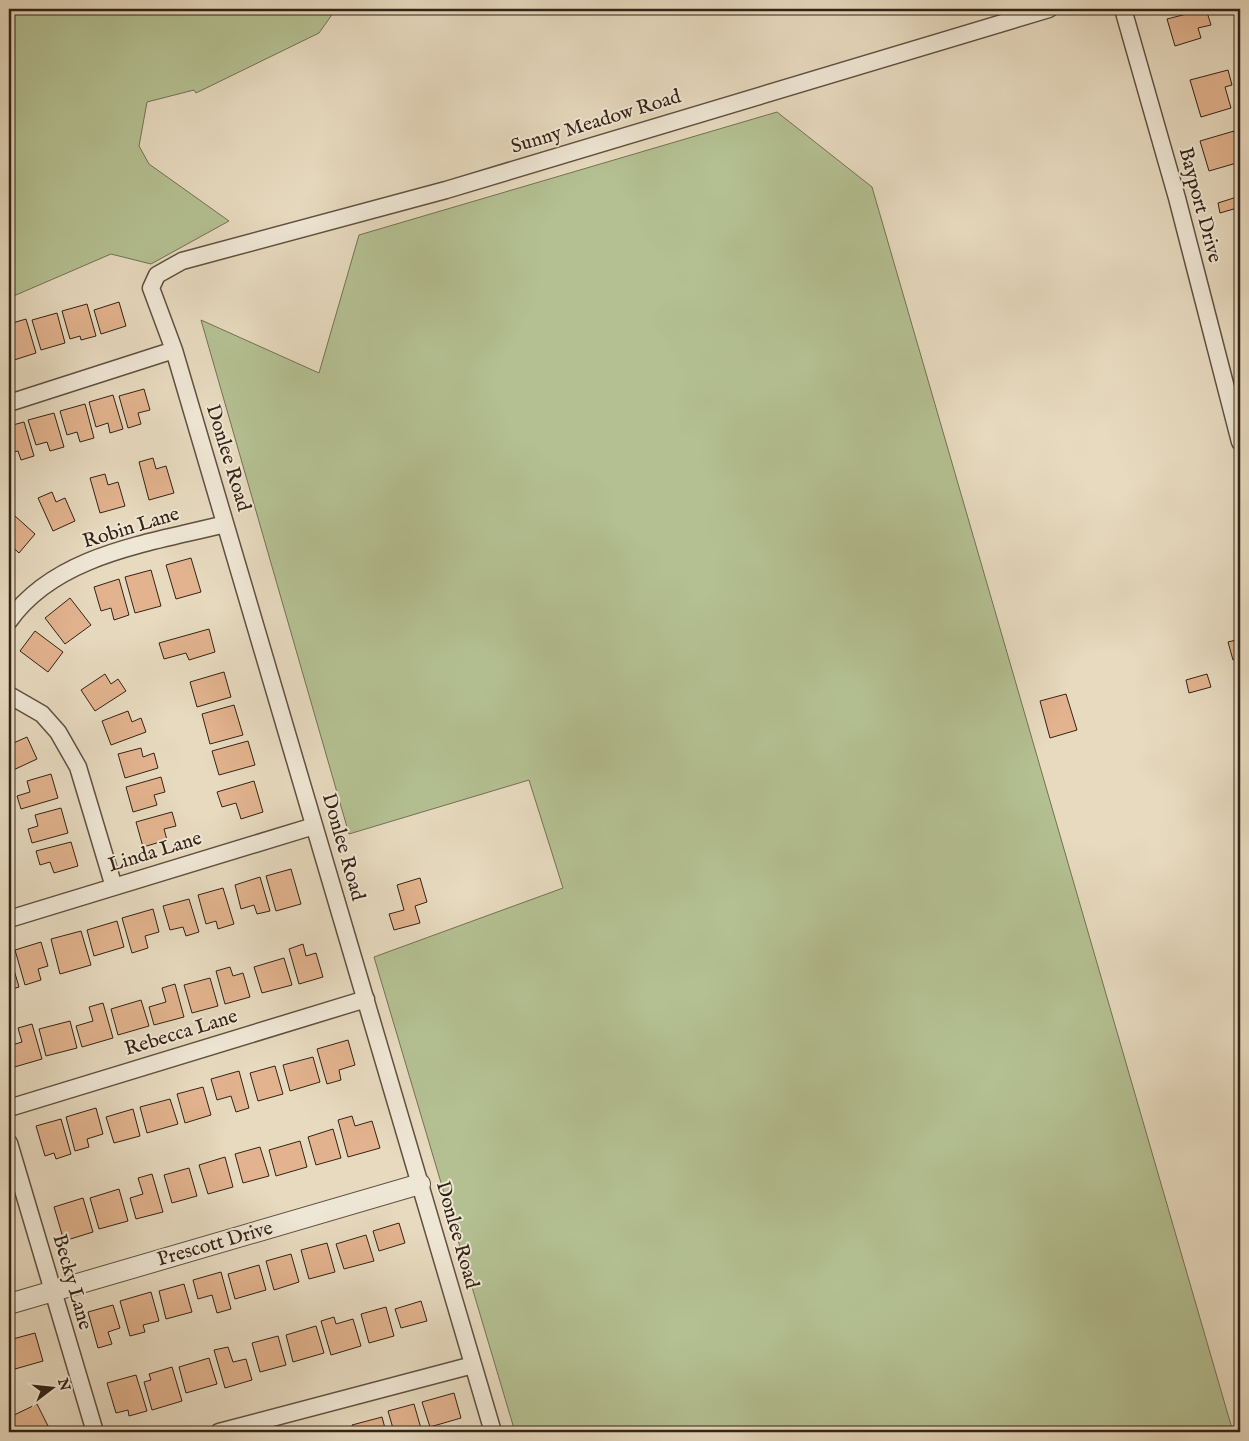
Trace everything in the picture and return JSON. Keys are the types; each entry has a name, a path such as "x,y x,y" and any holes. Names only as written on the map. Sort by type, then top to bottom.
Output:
{"street":[{"name":"Sunny Meadow Road","path":"157,275 169,266 182,261 446,190 1049,9"},
{"name":"Bayport Drive","path":"1123,9 1177,198 1240,442"},
{"name":"Donlee Road","path":"157,275 151,288 174,350 493,1432"},
{"path":"9,403 174,350"},
{"name":"Robin Lane","path":"9,621 32,595 55,579 84,564 110,554 225,524"},
{"path":"9,695 42,714 69,749 78,766 114,887"},
{"name":"Linda Lane","path":"9,919 314,826"},
{"name":"Rebecca Lane","path":"9,1108 366,999"},
{"name":"Becky Lane","path":"9,1143 95,1432"},
{"name":"Prescott Drive","path":"9,1304 420,1184"},
{"path":"219,1432 473,1365"}],"green space":[{"path":"9,9 336,9 319,33 196,93 194,90 147,102 139,146 149,164 229,221 151,264 111,254 9,298"},
{"path":"777,112 872,187 1233,1432 515,1432 374,957 563,888 529,780 349,834 201,320 319,373 359,235"}],"building":[{"path":"1206,9 1211,25 1198,28 1201,38 1175,46 1167,19"},
{"path":"1228,70 1232,85 1225,87 1231,108 1201,117 1190,80"},
{"path":"1234,131 1240,162 1209,171 1200,141"},
{"path":"1240,196 1240,219 1237,208 1220,213 1218,203"},
{"path":"119,302 126,326 101,334 94,310"},
{"path":"87,304 96,336 81,340 80,336 70,339 62,311"},
{"path":"57,313 65,343 41,350 32,320"},
{"path":"26,319 36,353 11,361 9,324"},
{"path":"144,389 150,410 138,413 141,424 128,428 119,396"},
{"path":"113,395 123,429 110,433 108,423 96,427 89,402"},
{"path":"85,404 94,438 80,442 77,432 67,435 60,411"},
{"path":"54,413 64,447 50,451 47,442 36,445 28,420"},
{"path":"24,422 34,456 21,460 18,451 9,453 9,426"},
{"path":"153,458 156,469 166,466 174,493 149,500 139,462"},
{"path":"105,474 108,485 118,482 125,506 100,513 90,478"},
{"path":"52,492 56,502 65,498 75,521 53,531 38,498"},
{"path":"15,516 35,534 19,553 9,544 9,523"},
{"path":"191,558 201,592 176,599 166,565"},
{"path":"151,570 161,606 135,613 125,577"},
{"path":"119,579 129,615 114,620 111,608 101,611 94,587"},
{"path":"70,598 91,625 65,644 45,618"},
{"path":"209,629 215,652 189,660 186,653 164,659 159,643"},
{"path":"35,631 63,652 48,672 20,651"},
{"path":"1240,639 1240,658 1233,660 1228,642"},
{"path":"224,672 231,697 197,707 190,682"},
{"path":"105,674 111,684 118,679 126,691 95,711 81,690"},
{"path":"1207,674 1211,687 1189,693 1186,680"},
{"path":"1066,694 1077,730 1050,738 1040,701"},
{"path":"234,705 243,735 210,744 202,714"},
{"path":"128,711 132,722 141,718 146,732 111,745 102,721"},
{"path":"27,737 37,759 9,772 9,745"},
{"path":"248,741 255,765 219,775 212,751"},
{"path":"141,748 143,757 154,753 158,768 125,778 118,754"},
{"path":"51,774 58,798 21,809 17,796 30,792 27,781"},
{"path":"161,777 165,792 154,795 157,805 133,812 126,787"},
{"path":"254,781 263,812 241,819 236,803 222,807 217,792"},
{"path":"61,808 68,833 32,843 28,829 38,826 35,815"},
{"path":"172,812 176,826 164,829 167,840 143,847 136,822"},
{"path":"71,842 78,866 54,873 50,862 40,865 36,851"},
{"path":"291,869 301,904 276,911 266,876"},
{"path":"260,877 270,911 257,914 254,905 241,909 235,885"},
{"path":"420,878 427,902 415,906 420,923 394,930 389,914 404,910 397,885"},
{"path":"223,888 234,924 218,929 216,921 206,924 198,895"},
{"path":"189,899 199,932 186,936 183,927 170,930 163,906"},
{"path":"153,909 159,932 145,936 148,948 132,953 122,918"},
{"path":"117,921 124,947 94,956 87,930"},
{"path":"81,931 91,965 60,974 51,939"},
{"path":"41,942 48,966 38,969 41,980 25,985 15,950"},
{"path":"303,944 306,956 316,953 323,977 299,984 289,949"},
{"path":"9,953 19,987 9,990"},
{"path":"284,958 292,985 262,993 254,967"},
{"path":"230,967 233,976 243,973 250,997 225,1004 216,971"},
{"path":"210,978 218,1006 192,1013 184,985"},
{"path":"175,984 184,1017 154,1025 149,1007 166,1002 162,988"},
{"path":"141,1000 149,1026 118,1035 111,1009"},
{"path":"103,1003 113,1038 82,1047 76,1026 93,1021 89,1007"},
{"path":"70,1021 77,1048 46,1056 39,1029"},
{"path":"32,1024 42,1059 11,1068 9,1046 22,1042 18,1028"},
{"path":"348,1040 355,1065 339,1070 341,1080 327,1084 317,1049"},
{"path":"313,1057 320,1082 290,1091 283,1065"},
{"path":"275,1066 283,1094 258,1101 250,1073"},
{"path":"239,1071 249,1108 236,1112 231,1096 217,1100 211,1079"},
{"path":"203,1087 211,1115 185,1123 177,1094"},
{"path":"170,1099 178,1124 147,1133 140,1107"},
{"path":"96,1108 103,1134 87,1139 89,1147 75,1151 66,1117"},
{"path":"133,1109 140,1136 114,1143 106,1117"},
{"path":"352,1116 355,1126 372,1121 380,1148 348,1157 338,1120"},
{"path":"61,1119 71,1154 56,1159 54,1153 45,1156 36,1126"},
{"path":"333,1129 341,1158 316,1165 308,1137"},
{"path":"300,1141 307,1167 276,1176 269,1150"},
{"path":"260,1147 269,1176 243,1183 235,1154"},
{"path":"225,1157 233,1187 208,1194 199,1165"},
{"path":"189,1168 197,1196 172,1203 164,1175"},
{"path":"152,1174 163,1212 136,1219 130,1198 143,1194 138,1178"},
{"path":"119,1189 128,1221 99,1229 90,1198"},
{"path":"83,1198 93,1232 64,1241 54,1207"},
{"path":"399,1223 405,1243 379,1251 373,1231"},
{"path":"366,1235 374,1261 344,1269 336,1244"},
{"path":"327,1243 335,1272 309,1279 301,1250"},
{"path":"291,1254 299,1282 274,1290 266,1261"},
{"path":"259,1265 266,1290 235,1299 228,1274"},
{"path":"221,1272 231,1309 217,1313 212,1295 198,1299 193,1280"},
{"path":"184,1284 192,1312 166,1319 159,1291"},
{"path":"151,1292 159,1321 143,1325 145,1332 130,1336 120,1301"},
{"path":"421,1301 427,1321 401,1328 395,1309"},
{"path":"113,1305 120,1328 108,1332 112,1344 98,1348 88,1312"},
{"path":"386,1307 394,1336 369,1343 361,1314"},
{"path":"334,1317 336,1324 353,1319 361,1346 331,1355 321,1321"},
{"path":"316,1326 324,1353 293,1362 286,1335"},
{"path":"35,1333 43,1361 15,1369 9,1340"},
{"path":"278,1336 286,1365 260,1372 252,1343"},
{"path":"228,1347 233,1362 246,1359 252,1380 225,1388 214,1350"},
{"path":"209,1358 217,1384 186,1393 179,1367"},
{"path":"172,1367 182,1401 152,1410 144,1382 151,1380 149,1374"},
{"path":"136,1375 147,1411 129,1416 128,1410 116,1413 107,1383"},
{"path":"454,1393 461,1418 430,1427 422,1402"},
{"path":"37,1404 51,1432 16,1432 10,1417"},
{"path":"414,1404 422,1432 394,1432 388,1411"},
{"path":"382,1417 386,1432 354,1432 352,1425"}]}
